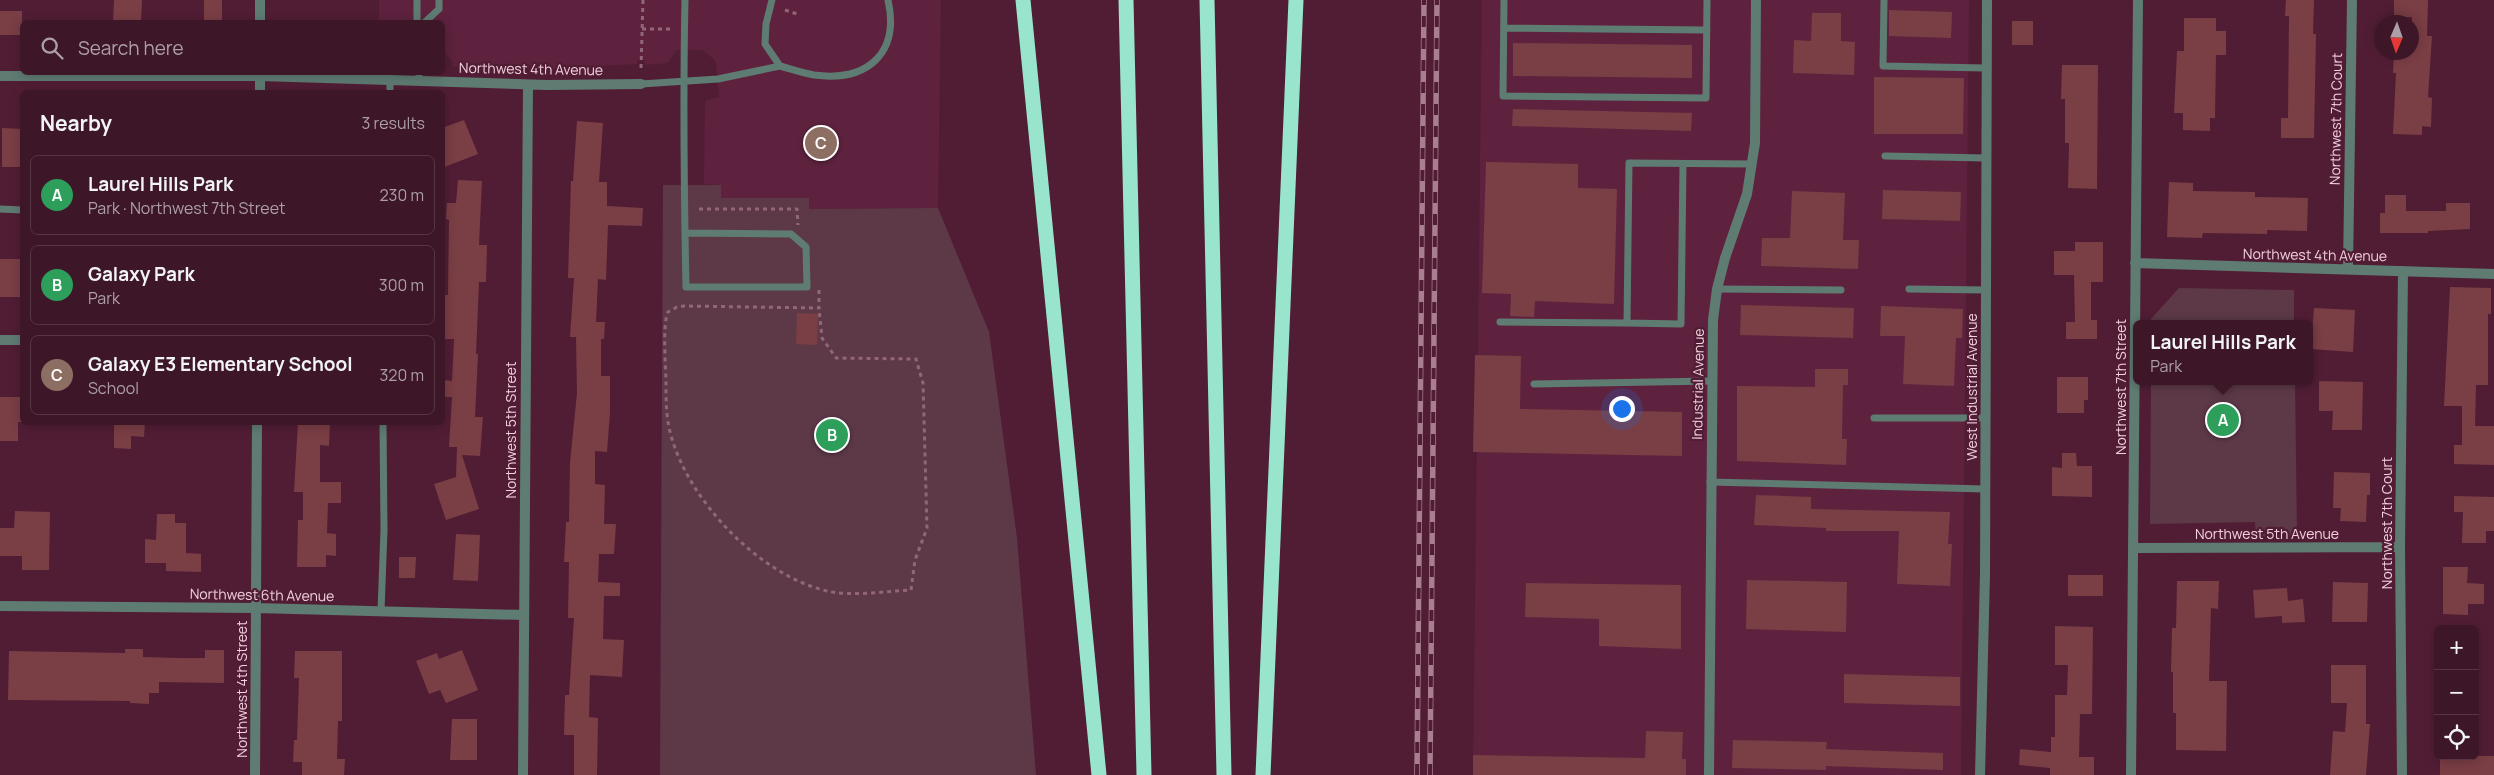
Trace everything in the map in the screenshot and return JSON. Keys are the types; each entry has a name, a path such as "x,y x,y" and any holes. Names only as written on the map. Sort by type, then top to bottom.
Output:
{"highway":[{"path":"1022,0 1099,775"},
{"path":"1126,0 1144,775"},
{"path":"1207,0 1224,775"},
{"path":"1263,775 1296,0"}],"street":[{"path":"260,0 260,20"},
{"name":"Industrial Avenue","path":"1708,775 1713,320 1717,288 1747,194 1755,143 1756,0"},
{"name":"West Industrial Avenue","path":"1980,775 1985,489 1986,0"},
{"name":"Northwest 7th Street","path":"2135,320 2138,0"},
{"name":"Northwest 7th Court","path":"2348,269 2352,0"},
{"name":"Northwest 4th Avenue","path":"0,76 130,75"},
{"path":"260,75 260,90"},
{"name":"Northwest 4th Avenue","path":"282,75 390,80 419,77 528,84 641,84"},
{"name":"Northwest 5th Street","path":"523,775 528,84"},
{"name":"Northwest 4th Avenue","path":"2135,263 2494,274"},
{"name":"Northwest 7th Court","path":"2402,775 2400,547 2403,270"},
{"path":"0,340 20,340"},
{"name":"Northwest 7th Street","path":"2131,775 2135,385"},
{"name":"Northwest 4th Street","path":"255,775 257,425"},
{"name":"Northwest 5th Avenue","path":"2134,548 2400,547"},
{"name":"Northwest 6th Avenue","path":"0,606 256,608 524,615"}],"lane":[{"path":"417,0 418,20"},
{"path":"427,20 439,9 439,0"},
{"path":"685,0 684,81 685,233 686,287 807,287 806,247 791,234 685,233"},
{"path":"772,0 766,24 765,44 780,66"},
{"path":"641,84 718,79 780,66 814,75 842,74 871,64 888,45 892,16 888,0"},
{"path":"1504,0 1503,96 1687,98 1706,98 1707,0"},
{"path":"1884,0 1883,66 1986,68"},
{"path":"1504,28 1707,30"},
{"path":"390,80 390,90"},
{"path":"1885,156 1986,158"},
{"path":"1627,323 1629,163 1752,164"},
{"path":"1500,322 1681,324 1683,164"},
{"path":"0,209 20,210"},
{"path":"1717,288 1841,290"},
{"path":"1909,289 1986,290"},
{"path":"1534,384 1712,381"},
{"path":"1874,418 1985,418"},
{"path":"381,612 384,530 383,425"},
{"path":"1710,482 1985,489"}],"path":[{"path":"641,68 644,0"},
{"path":"785,10 797,14"},
{"path":"642,28 684,29"},
{"path":"699,209 797,209 798,225 804,230"},
{"path":"818,281 822,338 836,358 916,359 923,382 926,528 915,560 911,590 837,593 826,591 778,570 744,546 697,493 683,464 668,423 666,351 668,312 677,307 684,306 819,308"}],"shaded area":[{"path":"379,0 941,0 938,208 809,209 809,198 720,198 720,185 704,184 705,101 719,97 716,61 702,50 676,50 668,63 645,65 644,58 637,59 637,64 541,69 453,66 453,62 445,53 445,20 379,20"},
{"path":"1482,0 1969,0 1961,775 1473,775"},
{"path":"663,185 721,185 721,198 809,198 809,209 938,208 989,332 1017,538 1036,775 660,775"},
{"path":"2179,288 2294,290 2294,320 2151,319"},
{"path":"2151,385 2295,385 2297,536 2256,537 2255,522 2150,524"}],"building":[{"path":"114,0 142,0 141,20 113,20"},
{"path":"204,0 222,0 222,20 204,20"},
{"path":"2286,0 2314,0 2313,34 2316,34 2314,138 2281,138 2281,118 2288,118 2289,16 2285,16"},
{"path":"2394,0 2428,0 2427,36 2432,36 2428,97 2432,98 2431,127 2422,126 2422,135 2393,134 2396,73 2393,73 2394,60 2419,60 2419,15 2394,15"},
{"path":"1889,10 1952,12 1951,38 1889,36"},
{"path":"0,11 22,11 20,35 0,35"},
{"path":"1812,13 1841,13 1841,41 1855,42 1854,75 1793,73 1794,40 1811,41"},
{"path":"2184,18 2216,18 2216,31 2226,31 2226,55 2216,55 2215,118 2210,118 2210,131 2183,130 2183,113 2174,113 2177,51 2184,51"},
{"path":"2012,21 2033,21 2033,45 2012,45"},
{"path":"1513,43 1692,45 1692,78 1513,76"},
{"path":"2062,65 2098,65 2097,189 2068,188 2069,143 2065,143 2065,99 2061,99"},
{"path":"1874,77 1964,78 1963,134 1874,134"},
{"path":"1513,109 1692,113 1691,131 1512,126"},
{"path":"464,120 478,154 445,167 445,127"},
{"path":"577,121 603,123 599,182 607,182 607,206 643,208 642,226 608,225 606,280 598,279 596,322 605,322 604,339 601,339 601,376 610,376 610,413 607,452 595,451 595,484 605,485 604,524 616,524 614,554 599,554 598,582 620,583 620,596 604,596 603,639 624,640 622,677 590,675 589,717 598,718 597,775 574,775 574,735 564,735 565,695 569,695 574,618 568,618 569,562 564,562 566,522 569,522 570,462 577,393 576,337 570,337 574,278 568,278 571,181 573,181"},
{"path":"2,128 20,129 20,167 2,167"},
{"path":"1486,162 1578,164 1578,188 1617,189 1614,304 1535,301 1534,317 1510,316 1511,294 1482,293"},
{"path":"458,180 482,181 479,245 487,245 486,282 479,282 475,417 483,417 480,456 462,455 479,509 446,520 434,484 456,477 457,447 449,447 452,397 445,397 445,380 452,381 454,339 445,339 445,295 448,295 449,220 446,219 447,203 456,203"},
{"path":"2169,182 2193,183 2193,191 2255,192 2255,197 2308,198 2307,231 2267,230 2267,234 2203,233 2202,238 2167,237"},
{"path":"1883,190 1961,192 1960,221 1882,219"},
{"path":"1792,191 1845,193 1843,240 1859,240 1858,269 1761,266 1762,238 1790,238"},
{"path":"2385,195 2406,195 2406,211 2446,211 2446,203 2470,203 2470,229 2428,231 2428,233 2380,233 2380,213 2385,213"},
{"path":"2075,242 2103,242 2103,282 2091,282 2091,320 2097,320 2097,339 2066,339 2066,322 2075,322 2074,275 2054,275 2054,251 2075,251"},
{"path":"0,259 20,259 20,297 0,297"},
{"path":"2450,287 2491,288 2491,314 2488,314 2488,385 2476,385 2475,426 2494,426 2494,465 2454,464 2454,445 2462,445 2462,406 2444,406"},
{"path":"1741,305 1854,308 1853,338 1740,335"},
{"path":"1881,306 1963,309 1962,338 1956,338 1954,386 1903,384 1905,336 1880,336"},
{"path":"2314,308 2355,310 2353,352 2313,349"},
{"path":"797,313 818,314 817,345 796,344"},
{"path":"1475,355 1521,356 1520,409 1682,412 1682,456 1473,452"},
{"path":"1815,369 1848,369 1848,385 1843,385 1842,439 1847,439 1846,465 1737,461 1737,386 1815,387"},
{"path":"2057,377 2088,377 2088,400 2084,400 2084,413 2057,413"},
{"path":"2319,381 2363,382 2362,430 2332,430 2333,411 2319,411"},
{"path":"0,397 20,397 18,441 0,441"},
{"path":"114,425 145,425 144,437 131,436 131,449 114,448"},
{"path":"298,425 330,425 329,446 320,445 320,482 341,482 341,503 328,503 327,533 336,534 336,556 326,555 326,567 297,567 298,520 303,520 303,492 294,492"},
{"path":"2062,453 2076,453 2077,466 2092,466 2092,497 2052,496 2052,467 2062,468"},
{"path":"2334,472 2370,473 2370,495 2367,495 2366,522 2340,521 2341,508 2333,508"},
{"path":"1756,495 1811,497 1811,509 1950,512 1948,544 1952,544 1950,586 1897,584 1899,531 1826,531 1826,528 1754,525"},
{"path":"2454,496 2494,497 2494,531 2486,531 2486,543 2462,543 2463,512 2454,512"},
{"path":"15,511 50,512 49,570 22,570 22,556 0,556 0,528 14,528"},
{"path":"157,514 175,514 175,523 186,523 186,553 201,554 201,572 166,571 166,563 145,563 145,539 156,540"},
{"path":"456,534 480,535 478,581 453,580"},
{"path":"399,557 416,557 415,578 399,578"},
{"path":"2443,567 2468,567 2467,583 2484,584 2484,604 2468,604 2468,615 2443,614"},
{"path":"2068,575 2103,575 2103,596 2068,596"},
{"path":"1747,580 1847,582 1846,632 1746,629"},
{"path":"2177,581 2219,581 2218,609 2211,608 2209,681 2227,681 2226,751 2176,750 2176,713 2173,713 2173,672 2171,672 2172,628 2176,628"},
{"path":"2333,582 2368,583 2367,622 2332,622"},
{"path":"1526,583 1681,585 1681,649 1599,646 1599,619 1525,617"},
{"path":"2287,588 2288,601 2303,599 2305,622 2282,623 2282,616 2255,618 2253,590"},
{"path":"2055,626 2093,627 2092,714 2080,714 2079,757 2094,757 2094,775 2050,775 2050,768 2019,765 2020,749 2051,752 2051,737 2055,737 2055,695 2067,695 2068,665 2055,665"},
{"path":"125,649 143,649 143,657 178,658 205,658 205,650 224,650 224,683 159,682 159,693 149,693 149,704 130,703 130,701 8,700 9,651 125,653"},
{"path":"462,650 478,690 446,703 440,690 429,694 416,661 437,653 439,659"},
{"path":"295,651 342,651 342,721 338,721 337,759 345,759 344,775 302,775 302,762 293,762 294,740 297,740 299,678 294,678"},
{"path":"2331,665 2366,665 2366,724 2370,724 2366,775 2330,775 2333,731 2345,732 2347,703 2331,703"},
{"path":"1844,674 1960,677 1960,706 1844,703"},
{"path":"452,719 477,719 477,760 450,760"},
{"path":"1646,731 1683,732 1682,759 1686,759 1686,775 1473,775 1473,755 1645,758"},
{"path":"1733,740 1827,742 1826,749 1943,753 1943,770 1826,766 1826,770 1732,768"},
{"path":"2479,756 2494,756 2494,775 2440,775 2440,760 2479,760"}],"railway":[{"path":"1417,775 1424,0"},
{"path":"1430,775 1437,0"}],"place":[{"name":"Galaxy E3 Elementary School","path":"821,143"},
{"name":"Laurel Hills Park","path":"2223,420"},
{"name":"Galaxy Park","path":"832,435"}]}
